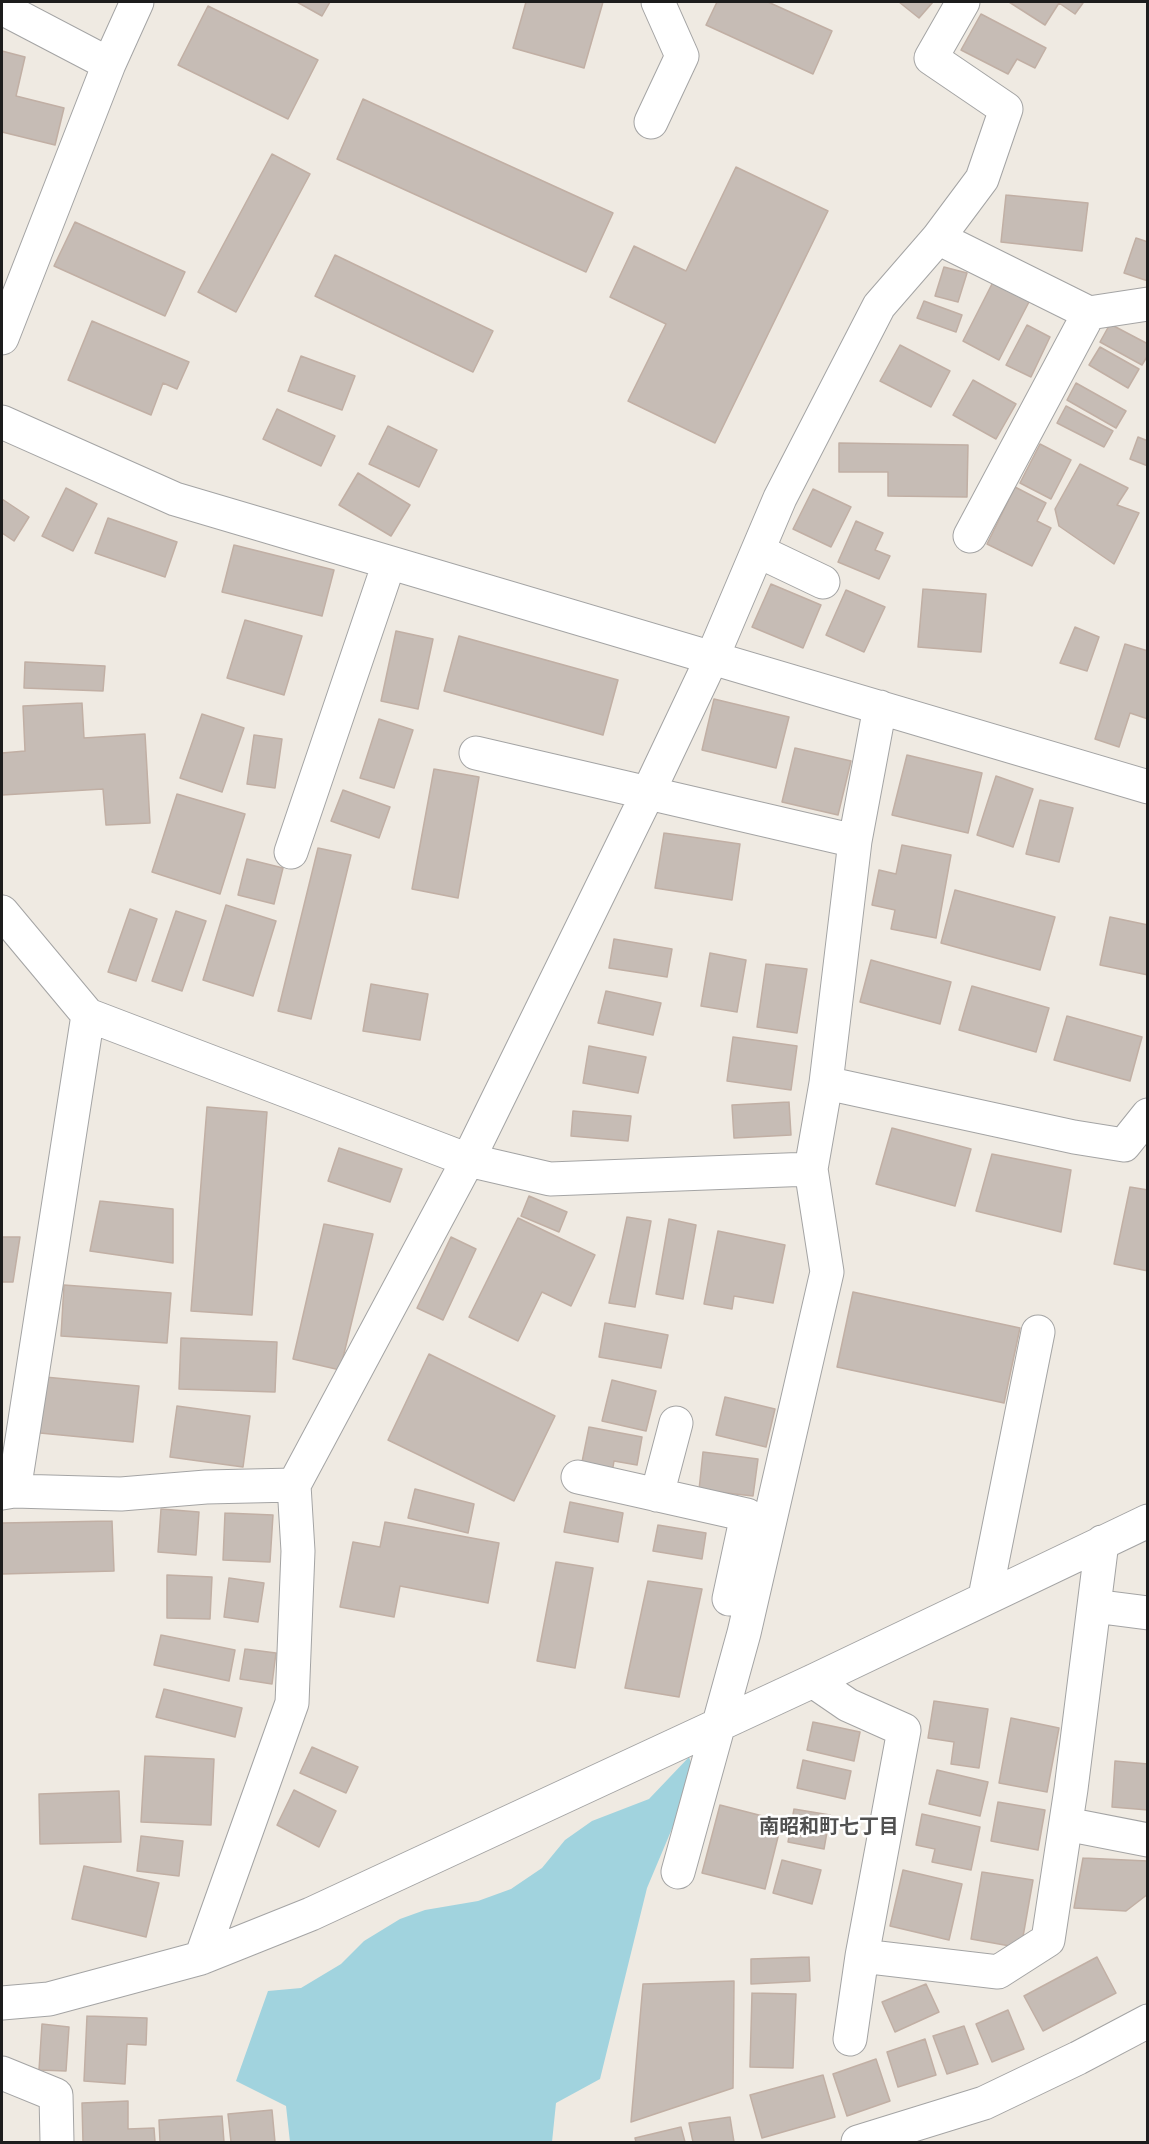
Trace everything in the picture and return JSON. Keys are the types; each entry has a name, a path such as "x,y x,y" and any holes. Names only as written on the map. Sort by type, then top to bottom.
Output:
{"street":[{"path":"2,338 109,64 137,2"},
{"path":"651,122 682,57 658,2"},
{"path":"201,1959 292,1703 298,1551 294,1485 468,1160 712,658 780,498 879,306 938,238 982,179 1006,109 931,58 963,2"},
{"path":"2,8 109,64"},
{"path":"938,238 1089,313 1148,304"},
{"path":"970,536 1089,313"},
{"path":"2,422 175,499 1148,787"},
{"path":"758,551 823,582"},
{"path":"291,852 389,562"},
{"path":"711,1727 744,1633 827,1272 811,1169 826,1083 855,842 880,707"},
{"path":"476,753 855,842"},
{"path":"2,912 88,1015 468,1160 550,1179 811,1169"},
{"path":"88,1015 8,1492 121,1494 206,1486 294,1485"},
{"path":"826,1083 1074,1137 1124,1144 1148,1115"},
{"path":"985,1597 1038,1332"},
{"path":"657,1495 676,1422"},
{"path":"578,1477 747,1515 711,1727 678,1872"},
{"path":"2,2003 49,1999 201,1959 311,1914 813,1681 1148,1521"},
{"path":"862,1956 998,1972 1048,1940 1066,1824 1102,1542"},
{"path":"1094,1606 1148,1613"},
{"path":"813,1681 848,1705 904,1730 862,1956 850,2039"},
{"path":"1066,1824 1148,1840"},
{"path":"858,2142 984,2103 1148,2021"},
{"path":"2,2073 56,2095 57,2142"}],"water":[{"path":"689,1757 695,1774 647,1888 600,2079 556,2103 552,2142 290,2142 286,2106 236,2081 268,1991 301,1988 341,1964 364,1941 400,1919 425,1910 478,1901 511,1889 542,1868 565,1840 592,1821 649,1799"}],"building":[{"path":"297,2 330,2 322,16"},
{"path":"526,2 603,2 584,68 513,48"},
{"path":"717,2 768,2 832,31 813,74 706,25"},
{"path":"899,2 933,2 919,18"},
{"path":"1009,2 1083,3 1075,14 1059,3 1045,25"},
{"path":"208,6 318,60 288,119 178,65"},
{"path":"981,14 1046,48 1035,68 1017,59 1008,74 961,50"},
{"path":"2,51 25,57 16,96 64,108 55,145 2,132"},
{"path":"363,99 613,213 586,272 337,159"},
{"path":"272,154 310,174 236,312 198,292"},
{"path":"736,167 828,211 715,443 628,401 666,324 610,297 634,246 686,271"},
{"path":"1006,195 1088,203 1082,251 1001,242"},
{"path":"75,222 185,272 165,316 54,266"},
{"path":"1136,238 1148,242 1148,281 1124,273"},
{"path":"335,255 493,331 473,372 315,296"},
{"path":"944,267 967,273 958,302 935,296"},
{"path":"993,282 1030,300 999,360 963,341"},
{"path":"924,301 962,315 956,332 917,318"},
{"path":"92,321 189,362 177,389 163,383 151,415 68,380"},
{"path":"1110,324 1148,344 1148,355 1142,365 1100,342"},
{"path":"1027,325 1050,337 1031,377 1006,365"},
{"path":"900,345 950,371 931,407 880,381"},
{"path":"1100,347 1139,369 1128,388 1089,365"},
{"path":"301,356 355,376 342,410 288,391"},
{"path":"973,380 1016,404 996,439 953,415"},
{"path":"1076,383 1126,411 1116,428 1067,400"},
{"path":"1066,406 1113,431 1104,447 1057,423"},
{"path":"277,409 335,436 321,466 263,439"},
{"path":"388,426 437,450 419,487 369,464"},
{"path":"1138,437 1148,441 1148,466 1130,459"},
{"path":"839,443 968,445 967,497 888,496 888,472 839,472"},
{"path":"1040,444 1071,460 1051,499 1020,483"},
{"path":"1080,464 1128,488 1117,505 1139,513 1114,564 1059,526 1055,509"},
{"path":"358,473 410,505 391,536 339,505"},
{"path":"1015,487 1046,503 1037,521 1051,528 1032,566 987,544"},
{"path":"66,488 97,504 73,551 42,536"},
{"path":"813,489 851,507 831,547 793,529"},
{"path":"2,499 29,517 14,541 2,533"},
{"path":"108,518 177,542 165,577 95,553"},
{"path":"856,521 883,533 875,550 890,556 879,579 838,562"},
{"path":"234,545 334,570 322,616 222,592"},
{"path":"771,584 821,605 803,648 752,627"},
{"path":"923,589 986,594 981,652 918,647"},
{"path":"846,590 885,607 864,652 826,635"},
{"path":"245,620 302,636 284,695 227,678"},
{"path":"1075,627 1099,637 1087,671 1060,663"},
{"path":"396,631 433,639 418,709 381,701"},
{"path":"459,636 618,680 603,735 444,691"},
{"path":"1125,644 1148,651 1148,719 1130,713 1119,747 1095,739"},
{"path":"25,662 105,666 103,691 24,688"},
{"path":"714,699 789,717 776,768 702,750"},
{"path":"82,703 84,738 145,734 150,823 106,825 103,789 2,795 2,753 25,751 23,706"},
{"path":"202,714 244,728 222,792 180,778"},
{"path":"379,719 413,730 394,788 360,778"},
{"path":"254,735 282,739 275,788 247,784"},
{"path":"795,748 851,761 838,815 782,802"},
{"path":"907,755 982,773 968,833 892,815"},
{"path":"434,769 479,777 458,898 412,889"},
{"path":"996,776 1033,789 1013,847 977,835"},
{"path":"343,790 390,807 379,838 331,821"},
{"path":"177,794 245,814 220,894 152,872"},
{"path":"1040,800 1073,808 1059,862 1026,854"},
{"path":"664,833 740,844 732,900 655,888"},
{"path":"902,845 951,855 936,938 891,929 895,910 872,905 879,870 896,874"},
{"path":"318,848 351,855 311,1019 278,1011"},
{"path":"247,859 283,868 274,904 238,895"},
{"path":"955,890 1055,917 1040,970 941,943"},
{"path":"226,905 276,921 253,996 203,980"},
{"path":"130,909 157,919 136,981 108,972"},
{"path":"176,911 206,921 182,991 152,981"},
{"path":"1110,917 1148,925 1148,975 1100,965"},
{"path":"614,939 672,949 667,977 609,968"},
{"path":"710,953 746,960 737,1012 701,1006"},
{"path":"871,960 951,982 940,1024 860,1002"},
{"path":"766,964 807,969 797,1033 757,1027"},
{"path":"371,984 428,994 420,1040 363,1031"},
{"path":"972,986 1049,1008 1036,1052 959,1030"},
{"path":"606,991 661,1003 653,1035 598,1023"},
{"path":"1067,1016 1142,1037 1130,1081 1054,1060"},
{"path":"733,1037 797,1046 791,1090 727,1081"},
{"path":"589,1046 646,1057 638,1093 583,1083"},
{"path":"789,1102 791,1135 734,1138 732,1105"},
{"path":"207,1107 267,1112 252,1315 191,1311"},
{"path":"573,1111 631,1116 628,1141 571,1136"},
{"path":"892,1128 971,1149 955,1206 876,1184"},
{"path":"339,1148 402,1169 390,1202 328,1181"},
{"path":"992,1154 1071,1170 1061,1232 976,1211"},
{"path":"1130,1187 1148,1190 1148,1271 1114,1264"},
{"path":"529,1196 567,1212 559,1232 521,1216"},
{"path":"100,1201 173,1209 173,1263 90,1251"},
{"path":"627,1217 651,1221 635,1307 609,1303"},
{"path":"518,1218 595,1255 571,1306 542,1292 518,1341 469,1317"},
{"path":"669,1219 696,1225 683,1299 656,1294"},
{"path":"324,1224 373,1234 340,1370 293,1359"},
{"path":"718,1231 785,1245 773,1303 734,1296 732,1309 704,1304"},
{"path":"2,1237 20,1237 13,1282 2,1282"},
{"path":"451,1237 476,1249 443,1320 417,1308"},
{"path":"64,1285 171,1293 167,1343 61,1336"},
{"path":"853,1292 1020,1328 1004,1403 837,1367"},
{"path":"605,1323 668,1335 661,1368 599,1357"},
{"path":"181,1338 277,1342 275,1392 179,1389"},
{"path":"429,1354 555,1416 514,1501 388,1440"},
{"path":"45,1377 139,1386 133,1442 40,1433"},
{"path":"612,1380 656,1391 646,1431 602,1421"},
{"path":"725,1397 775,1409 766,1447 716,1435"},
{"path":"177,1406 250,1416 243,1467 170,1457"},
{"path":"589,1427 642,1437 637,1465 614,1461 612,1473 581,1467"},
{"path":"703,1452 758,1459 753,1496 699,1490"},
{"path":"415,1489 474,1504 468,1533 408,1518"},
{"path":"570,1502 623,1513 618,1542 564,1532"},
{"path":"161,1509 199,1512 196,1555 158,1552"},
{"path":"225,1513 273,1515 270,1562 223,1560"},
{"path":"112,1521 114,1571 2,1574 2,1523"},
{"path":"385,1522 499,1543 488,1603 400,1586 394,1617 340,1607 353,1542 380,1547"},
{"path":"658,1525 706,1533 702,1559 653,1551"},
{"path":"556,1562 593,1568 575,1668 537,1661"},
{"path":"167,1575 212,1577 210,1619 167,1618"},
{"path":"229,1578 264,1583 258,1622 224,1617"},
{"path":"648,1581 702,1589 679,1697 625,1688"},
{"path":"161,1635 235,1650 229,1681 154,1665"},
{"path":"245,1649 276,1653 272,1684 240,1679"},
{"path":"164,1689 242,1708 235,1737 156,1717"},
{"path":"934,1701 988,1709 979,1768 951,1764 954,1742 928,1738"},
{"path":"1011,1718 1059,1728 1047,1792 999,1783"},
{"path":"813,1722 860,1732 854,1761 807,1750"},
{"path":"312,1747 358,1767 346,1793 300,1773"},
{"path":"145,1756 214,1759 211,1825 141,1822"},
{"path":"803,1760 851,1771 845,1799 797,1788"},
{"path":"1115,1761 1148,1764 1148,1810 1112,1807"},
{"path":"937,1770 988,1782 980,1816 929,1804"},
{"path":"294,1790 336,1811 319,1847 277,1825"},
{"path":"119,1791 121,1842 40,1844 39,1794"},
{"path":"998,1802 1045,1810 1038,1850 991,1841"},
{"path":"720,1805 782,1821 765,1889 702,1873"},
{"path":"794,1809 830,1815 824,1849 788,1842"},
{"path":"922,1814 980,1827 971,1870 932,1862 935,1849 916,1845"},
{"path":"141,1836 183,1841 179,1876 137,1871"},
{"path":"1083,1858 1148,1861 1148,1894 1126,1911 1074,1908"},
{"path":"782,1860 821,1870 812,1904 773,1893"},
{"path":"84,1866 159,1883 146,1937 72,1919"},
{"path":"903,1870 962,1884 949,1940 890,1926"},
{"path":"982,1872 1033,1880 1021,1948 971,1939"},
{"path":"809,1957 810,1981 751,1984 751,1959"},
{"path":"1097,1957 1116,1993 1043,2031 1024,1996"},
{"path":"734,1981 733,2088 631,2122 643,1984"},
{"path":"926,1984 939,2012 895,2032 882,2002"},
{"path":"752,1993 796,1994 793,2068 750,2067"},
{"path":"1008,2010 1024,2049 992,2062 976,2024"},
{"path":"87,2016 147,2018 146,2045 127,2044 125,2084 84,2081"},
{"path":"42,2024 69,2027 66,2071 39,2070"},
{"path":"964,2026 978,2064 947,2074 933,2036"},
{"path":"925,2039 936,2075 898,2087 887,2052"},
{"path":"876,2059 890,2101 847,2116 833,2074"},
{"path":"823,2075 835,2117 762,2138 750,2095"},
{"path":"128,2101 128,2129 154,2128 155,2142 83,2142 82,2103"},
{"path":"272,2110 275,2142 231,2142 228,2114"},
{"path":"222,2116 224,2142 160,2142 159,2120"},
{"path":"730,2117 734,2142 693,2142 689,2123"},
{"path":"681,2127 685,2142 636,2142 635,2138"}],"district":[{"name":"南昭和町七丁目","path":"829,1827"}]}
